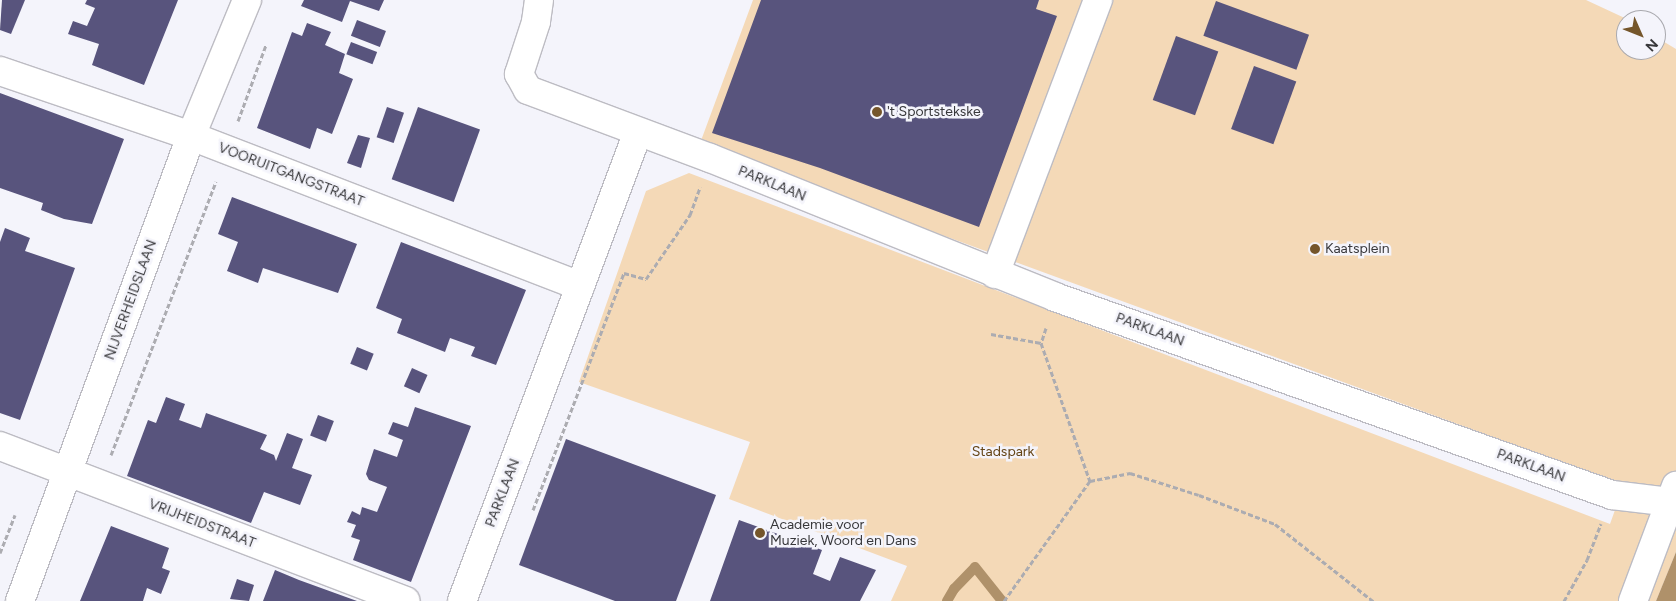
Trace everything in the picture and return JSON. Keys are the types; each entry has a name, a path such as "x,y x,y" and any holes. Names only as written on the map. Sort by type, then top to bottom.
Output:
{"street":[{"name":"NIJVERHEIDSLAAN","path":"20,601 191,136 247,0"},
{"name":"PARKLAAN","path":"539,0 536,22 519,74 528,90 710,158 1054,297 1612,495 1673,494"},
{"path":"995,274 1098,0"},
{"name":"VOORUITGANGSTRAAT","path":"0,71 191,136 580,286"},
{"name":"PARKLAAN","path":"462,601 638,132"},
{"name":"VRIJHEIDSTRAAT","path":"0,446 405,601"},
{"path":"1633,601 1673,494"}],"path":[{"path":"100,485 270,35"},
{"path":"529,520 624,273 646,279 690,216 710,158"},
{"path":"1054,297 1041,343 1090,481"},
{"path":"991,334 1041,343"},
{"path":"1004,600 1090,481 1130,474 1199,494 1275,524 1372,601"},
{"path":"1564,601 1587,560 1612,495"}],"green space":[{"name":"Stadspark","path":"753,0 1586,0 1616,14 1616,60 1666,60 1666,43 1676,49 1676,552 1656,601 891,601 907,566 729,499 750,442 579,382 646,191 689,173 1610,524 1624,485 699,146"}],"shaded area":[{"path":"1676,552 1676,601 1656,601"}],"building":[{"path":"2,0 25,0 11,34 0,30"},
{"path":"87,0 178,0 144,85 92,65 99,44 68,34 73,21 87,26 95,8 85,4"},
{"path":"304,0 384,0 379,11 350,1 342,22 301,6"},
{"name":"'t Sportstekske","path":"761,0 1039,0 1036,9 1057,16 979,227 820,168 712,133"},
{"path":"1216,1 1309,35 1296,70 1203,36"},
{"path":"357,20 386,31 380,47 351,36"},
{"path":"307,23 331,32 325,45 345,54 339,73 353,79 332,134 317,128 310,149 257,128 292,32 302,36"},
{"path":"1176,36 1218,51 1195,115 1153,100"},
{"path":"351,42 377,52 372,64 346,54"},
{"path":"1254,66 1296,81 1273,144 1231,129"},
{"path":"0,93 124,139 92,224 64,219 41,210 43,203 0,188"},
{"path":"387,107 404,113 394,143 377,137"},
{"path":"418,107 480,130 454,202 392,179"},
{"path":"358,135 370,138 361,168 347,163"},
{"path":"232,197 357,244 338,293 263,268 258,283 227,271 238,242 218,234"},
{"path":"5,228 30,238 25,251 75,268 20,420 0,413 0,242"},
{"path":"401,242 526,290 496,365 471,356 475,347 450,338 445,352 397,333 402,319 376,308"},
{"path":"357,347 374,354 367,370 350,364"},
{"path":"412,368 428,375 419,393 404,386"},
{"path":"166,397 185,404 179,420 201,428 206,413 267,435 260,449 274,455 276,461 287,433 303,439 292,468 312,475 300,505 264,492 251,523 127,476 148,420 156,423"},
{"path":"415,407 471,426 411,582 353,560 360,540 351,537 356,525 347,522 352,511 360,515 362,507 377,512 387,487 369,480 366,474 374,449 397,457 403,440 388,434 393,422 408,427"},
{"path":"318,415 334,421 326,442 310,436"},
{"path":"566,439 716,495 676,601 615,601 519,565"},
{"path":"739,520 822,550 813,574 830,581 840,557 876,570 860,601 710,601"},
{"path":"111,526 169,548 162,568 170,571 161,594 147,588 143,601 80,601"},
{"path":"275,570 299,580 357,601 263,601"},
{"path":"237,579 254,585 249,601 230,599"}],"waterway":[{"path":"947,601 954,589 975,567 1002,601"}],"place":[{"name":"'t Sportstekske","path":"877,112"},
{"name":"Kaatsplein","path":"1315,249"},
{"name":"Academie voor Muziek, Woord en Dans","path":"760,533"}]}
